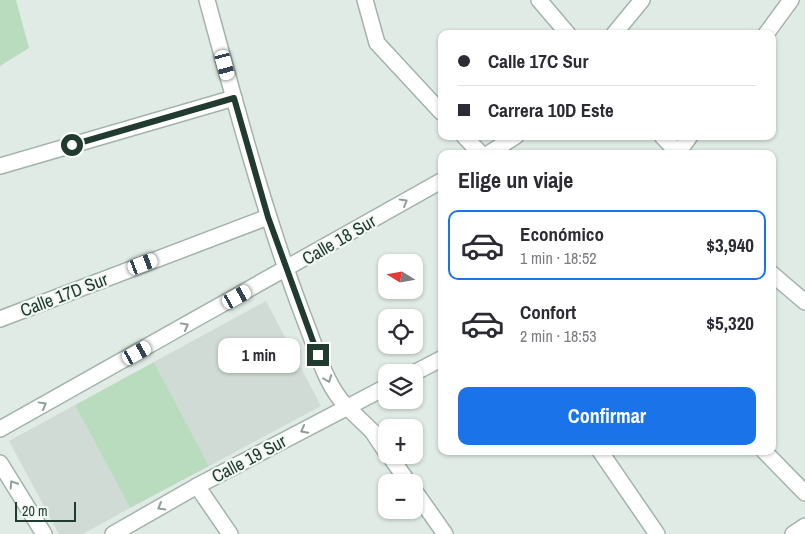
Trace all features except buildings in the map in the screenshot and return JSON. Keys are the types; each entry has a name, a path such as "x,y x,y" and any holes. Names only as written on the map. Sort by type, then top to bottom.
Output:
{"street":[{"path":"207,0 268,217 286,270 332,389 378,441"},
{"path":"365,0 377,43 438,109"},
{"path":"539,0 565,30"},
{"path":"617,30 642,0"},
{"path":"769,30 791,0"},
{"path":"0,166 234,98"},
{"path":"468,140 477,150"},
{"path":"494,150 510,140"},
{"path":"666,140 675,150"},
{"name":"Calle 18 Sur","path":"0,429 286,270 438,183"},
{"name":"Calle 17D Sur","path":"0,319 268,217"},
{"path":"776,277 805,302"},
{"path":"423,368 438,361"},
{"name":"Calle 19 Sur","path":"113,534 197,486 378,391"},
{"path":"603,455 657,534"},
{"path":"768,455 805,493"},
{"path":"0,463 44,534"},
{"path":"197,486 230,534"},
{"path":"423,503 445,534"},
{"path":"793,534 805,526"}],"shaded area":[{"path":"266,301 321,406 209,466 154,362"},
{"path":"75,405 130,508 83,534 59,534 9,441"}],"green space":[{"path":"0,0 16,0 29,48 0,66"},
{"path":"154,362 209,466 130,508 75,405"}],"route":[{"path":"72,145 234,98 268,217 318,355"}]}
